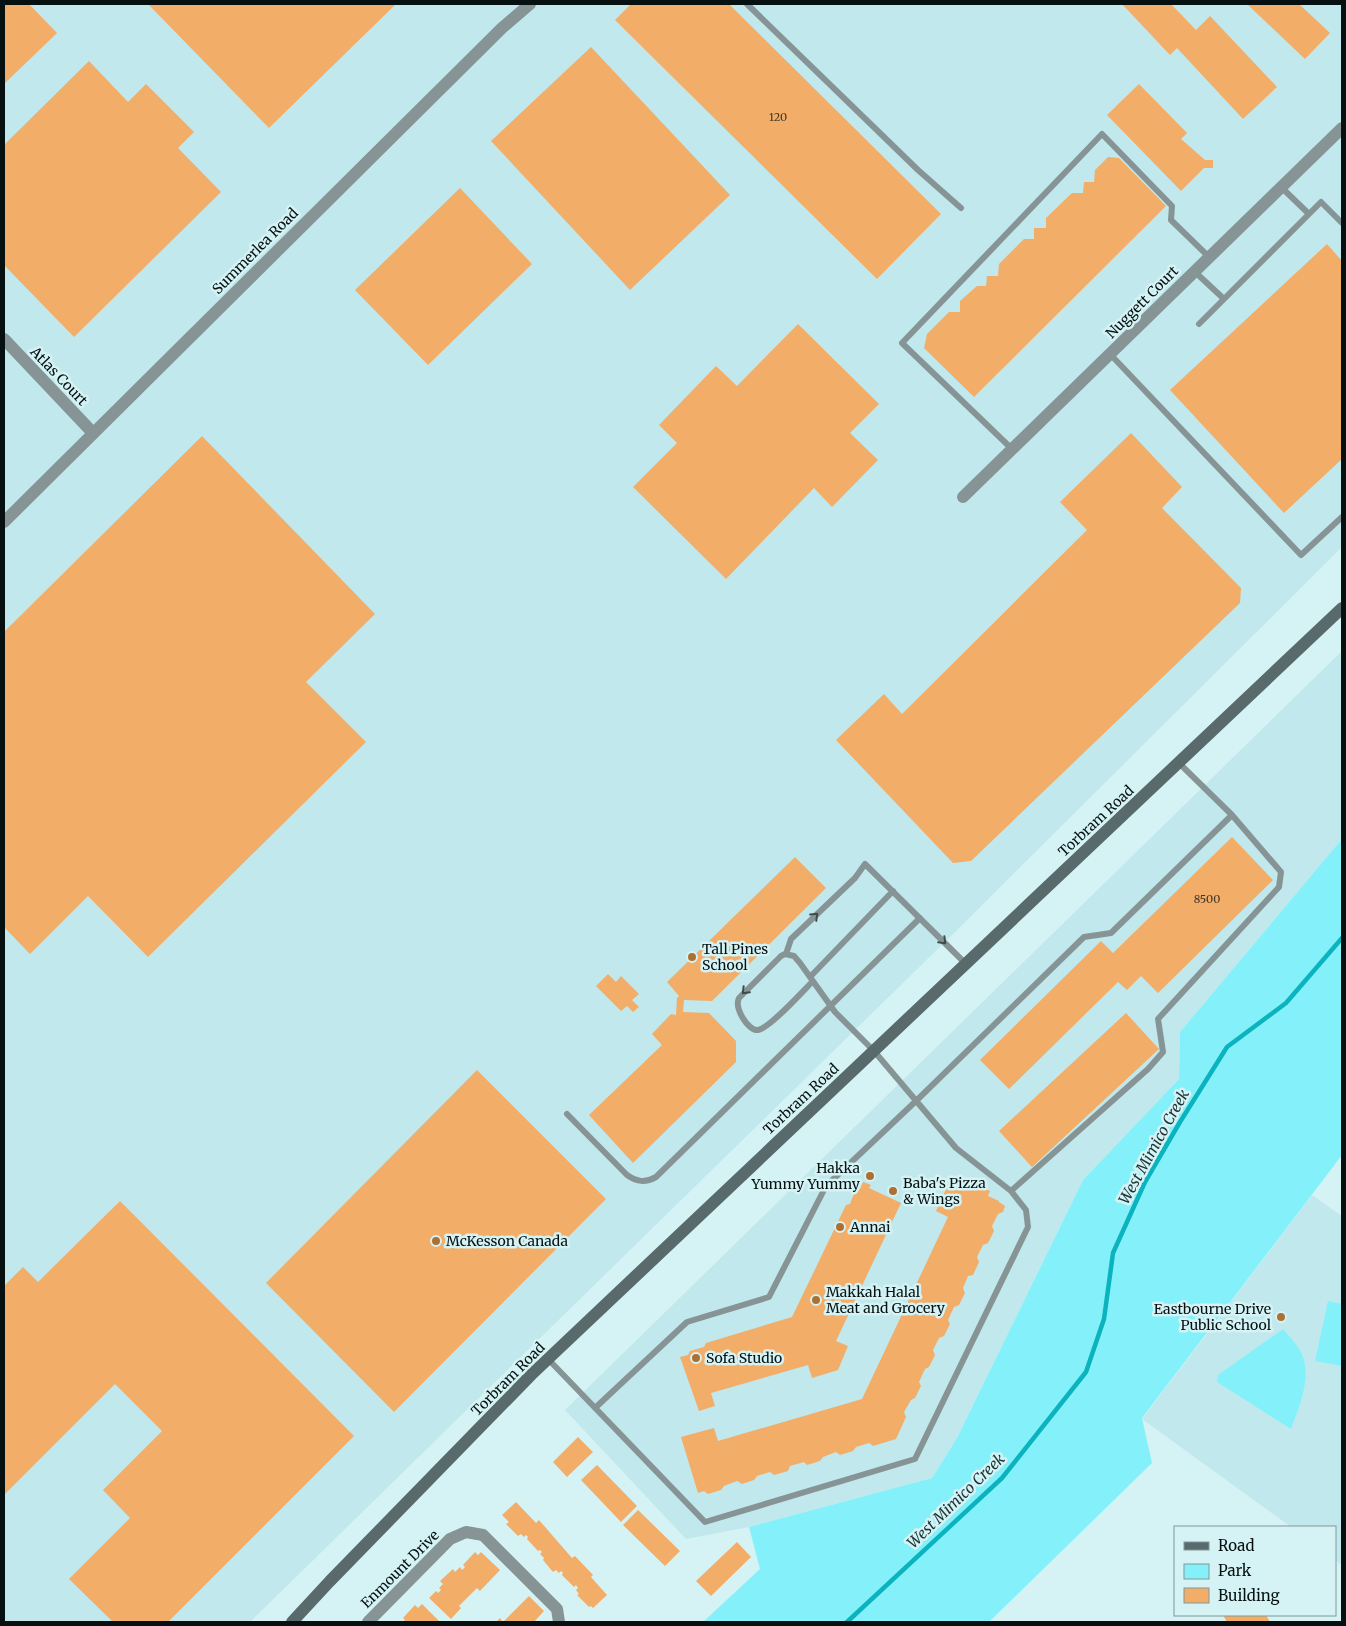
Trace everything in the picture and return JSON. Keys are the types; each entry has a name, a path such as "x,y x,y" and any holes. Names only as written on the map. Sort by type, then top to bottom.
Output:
{"main road":[{"name":"Torbram Road","path":"292,1622 548,1359 1342,608"}],"street":[{"name":"Summerlea Road","path":"4,522 502,28 530,4"},
{"name":"Nuggett Court","path":"963,496 1208,256 1342,128"},
{"name":"Atlas Court","path":"4,340 93,433"},
{"name":"Enmount Drive","path":"368,1622 450,1539 466,1532 483,1535 557,1609 559,1622"}],"lane":[{"path":"748,4 918,170 961,208"},
{"path":"1012,449 902,343 1102,134 1172,206 1170,220 1208,256"},
{"path":"1281,187 1309,214"},
{"path":"1199,324 1321,202 1342,223"},
{"path":"1194,270 1224,299"},
{"path":"1110,354 1301,556 1342,517"},
{"path":"1011,1190 1148,1069 1162,1052 1158,1019 1279,887 1281,872 1232,815 1178,763"},
{"path":"596,1408 686,1322 769,1297 826,1186 1084,937 1111,933 1232,815"},
{"path":"786,954 791,940 855,878 865,864 966,964"},
{"path":"548,1359 705,1522 915,1459 1028,1227 1026,1210 1011,1190 956,1148 874,1051 831,1006 811,979 794,956 786,954 781,956 738,998 736,1003 738,1011 750,1028 760,1030 769,1024 811,979 893,891"},
{"path":"568,1114 628,1175 638,1181 650,1180 656,1177 920,918"}],"shaded area":[{"path":"4,4 1342,4 1342,547 952,935 250,1622 4,1622"},
{"path":"1342,651 1342,839 1180,1032 1179,1079 1083,1180 957,1438 932,1478 749,1527 686,1539 565,1410"},
{"name":"Eastbourne Drive Public School","path":"1312,1195 1342,1216 1342,1565 1336,1561 1336,1526 1290,1526 1142,1419"}],"green space":[{"path":"1342,839 1342,1155 1142,1418 1152,1463 989,1622 703,1622 760,1569 749,1527 932,1478 957,1438 1083,1180 1179,1079 1180,1032"},
{"path":"1328,1301 1342,1304 1342,1366 1315,1361"},
{"path":"1283,1329 1303,1357 1306,1375 1303,1393 1291,1429 1217,1382 1218,1375"}],"building":[{"path":"4,4 29,4 57,33 4,84"},
{"path":"148,4 396,4 269,128"},
{"path":"631,4 729,4 941,214 877,279 615,20"},
{"path":"1122,4 1171,4 1196,30 1210,16 1277,87 1243,119 1177,48 1170,55"},
{"path":"1247,4 1299,4 1330,33 1305,59"},
{"path":"591,47 730,195 630,290 491,141"},
{"path":"89,61 128,102 146,84 194,132 178,148 221,192 74,337 4,265 4,145"},
{"path":"1139,84 1187,133 1181,139 1205,160 1213,160 1213,168 1204,168 1181,191 1107,115"},
{"path":"1108,157 1119,158 1166,206 974,397 924,348 927,334 949,312 960,312 960,301 977,286 986,286 987,276 998,276 999,264 1024,239 1034,239 1034,228 1046,228 1046,218 1072,193 1083,193 1084,182 1094,182 1095,170"},
{"path":"460,188 532,264 428,365 355,290"},
{"path":"1327,244 1342,261 1342,459 1284,513 1170,390"},
{"path":"798,324 879,404 850,433 878,460 832,507 814,488 726,579 633,487 677,443 659,425 716,366 737,386"},
{"path":"1131,433 1182,487 1162,508 1241,588 1240,603 971,861 953,863 836,740 884,694 902,714 1087,530 1060,502"},
{"path":"202,436 375,614 306,682 366,742 148,957 88,896 30,954 4,927 4,632"},
{"path":"1232,837 1273,880 1158,993 1141,976 1127,990 1118,982 1009,1089 980,1060 1101,941 1113,953"},
{"path":"795,857 826,888 712,1001 684,1000 683,1012 709,1013 736,1041 736,1062 633,1163 589,1115 662,1045 652,1034 671,1014 676,1015 677,998 679,996 667,982"},
{"path":"608,974 616,982 621,976 639,994 632,1000 639,1007 633,1012 627,1006 621,1011 596,986"},
{"path":"1126,1013 1159,1049 1032,1167 999,1131"},
{"name":"McKesson Canada","path":"477,1070 606,1199 394,1412 266,1283"},
{"path":"950,1181 969,1190 973,1183 990,1191 988,1196 1005,1206 1003,1212 998,1214 992,1226 994,1231 988,1243 983,1245 977,1257 979,1262 973,1275 968,1276 963,1288 965,1293 959,1305 954,1307 948,1320 950,1324 944,1336 939,1338 933,1350 935,1355 929,1367 925,1369 919,1382 921,1386 915,1398 911,1400 904,1412 906,1417 896,1439 873,1446 869,1443 840,1455 836,1452 823,1457 820,1461 807,1465 804,1462 790,1466 788,1471 774,1475 770,1472 742,1484 737,1481 724,1486 721,1490 708,1494 704,1491 698,1493 681,1437 714,1428 718,1441 862,1399 948,1217 936,1211"},
{"path":"863,1182 871,1185 869,1188 901,1203 836,1341 848,1346 838,1370 812,1378 808,1365 711,1393 715,1406 699,1411 680,1357 688,1355 690,1351 704,1347 706,1343 792,1317 846,1205 850,1204 855,1191 860,1189"},
{"path":"120,1201 354,1436 168,1622 113,1622 69,1579 130,1518 103,1490 162,1431 115,1384 4,1495 4,1286 23,1267 38,1282"},
{"path":"578,1437 593,1452 567,1477 553,1462"},
{"path":"597,1465 637,1506 621,1522 581,1480"},
{"path":"516,1502 536,1523 539,1520 572,1558 575,1556 593,1575 591,1577 607,1595 593,1608 589,1607 577,1595 579,1594 576,1590 578,1588 576,1585 574,1587 562,1575 561,1571 559,1573 556,1570 553,1572 543,1560 544,1558 540,1554 542,1552 538,1551 527,1539 526,1535 524,1537 521,1534 518,1536 506,1524 509,1522 502,1515"},
{"path":"638,1510 680,1551 665,1566 623,1525"},
{"path":"737,1542 751,1557 711,1596 696,1581"},
{"path":"475,1552 478,1555 481,1552 500,1570 480,1591 477,1588 459,1606 461,1608 451,1619 429,1598 436,1591 438,1593 441,1590 439,1588 443,1584 440,1581 453,1569 455,1572 460,1567 462,1570 465,1567 463,1565"},
{"path":"529,1596 544,1611 534,1622 503,1622"},
{"path":"422,1604 440,1622 403,1622 405,1620 403,1618 415,1605 418,1608"},
{"path":"1224,1616 1267,1616 1270,1622 1227,1622"}],"waterway":[{"name":"West Mimico Creek","path":"847,1622 1002,1478 1086,1372 1104,1319 1113,1253 1145,1182 1180,1122 1227,1047 1286,1003 1342,938"}],"place":[{"name":"Tall Pines School","path":"692,957"},
{"name":"Hakka Yummy Yummy","path":"870,1176"},
{"name":"Baba's Pizza & Wings","path":"893,1191"},
{"name":"Annai","path":"840,1227"},
{"name":"McKesson Canada","path":"436,1241"},
{"name":"Makkah Halal Meat and Grocery","path":"816,1300"},
{"name":"Eastbourne Drive Public School","path":"1281,1317"},
{"name":"Sofa Studio","path":"696,1358"}]}
